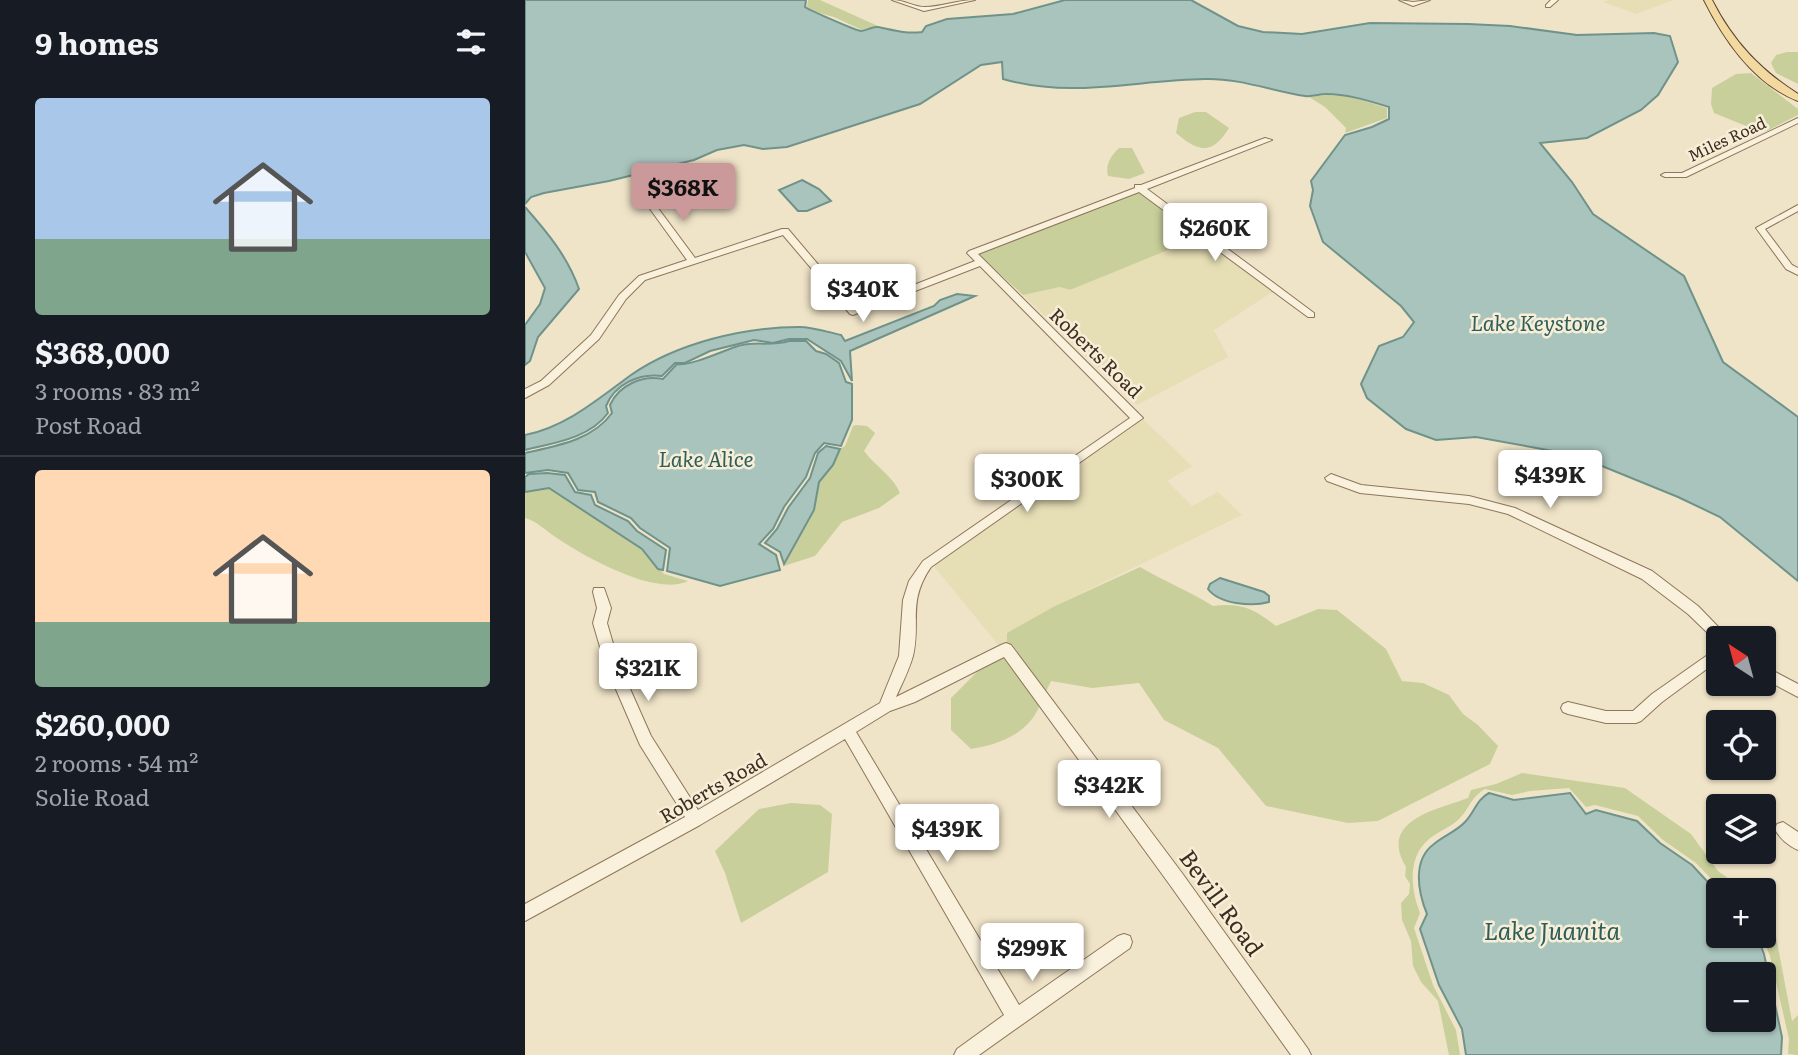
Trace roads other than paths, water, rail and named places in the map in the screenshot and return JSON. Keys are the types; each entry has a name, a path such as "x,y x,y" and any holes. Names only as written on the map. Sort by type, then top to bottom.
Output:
{"main road":[{"path":"1708,0 1724,33 1745,56 1771,80 1798,97"},
{"path":"1713,0 1732,38 1745,56"}],"street":[{"path":"895,0 924,9 972,0"},
{"path":"1402,0 1413,4 1427,0"},
{"path":"1548,6 1555,0"},
{"name":"Miles Road","path":"1665,176 1683,175 1798,120"},
{"path":"525,394 545,383 595,337 631,287 642,278 785,231 853,312 979,263 972,256 976,249 1268,139"},
{"path":"1138,187 1311,315"},
{"path":"649,202 693,261"},
{"path":"1798,208 1760,228 1789,267 1798,272"},
{"name":"Roberts Road","path":"525,913 695,820 885,707 906,656 910,600 915,581 927,564 1137,418 979,263"},
{"path":"1331,478 1360,489 1469,500 1511,511 1647,575 1710,626"},
{"path":"599,592 604,608 600,623 612,664 645,740 695,820"},
{"name":"Bevill Road","path":"885,707 910,698 1006,649 1302,1055"},
{"path":"1567,708 1607,717 1636,717 1706,662"},
{"path":"1776,679 1798,691"},
{"path":"847,729 1016,1018"},
{"path":"1783,830 1798,842"},
{"path":"963,1055 1124,942"}],"water":[{"name":"Lake Keystone","path":"525,0 806,0 805,7 858,30 876,27 922,32 926,26 947,19 1013,14 1065,0 1191,0 1238,26 1263,32 1302,34 1370,23 1468,24 1510,26 1577,35 1654,33 1670,36 1678,62 1658,95 1641,110 1587,138 1540,143 1572,182 1593,214 1684,276 1723,362 1798,417 1798,581 1720,517 1678,497 1575,455 1476,437 1436,440 1406,429 1367,398 1361,384 1379,346 1403,337 1414,322 1401,306 1323,242 1310,206 1313,190 1311,181 1345,135 1389,119 1389,107 1342,95 1305,96 1218,79 1054,88 1003,79 1002,62 981,65 920,104 787,147 763,149 744,145 717,150 694,160 609,181 544,193 531,197 525,204"},
{"path":"802,180 819,189 831,201 807,211 798,211 779,190"},
{"path":"525,207 563,256 579,289 538,337 530,361 525,365 525,325 540,304 545,288 525,252"},
{"path":"957,294 975,296 850,351 852,381 841,361 807,339 789,339 773,343 754,340 710,351 685,363 675,363 662,376 637,378 615,392 606,406 608,413 592,428 559,442 525,450 525,435 568,419 649,364 690,346 756,330 799,327 841,335 845,341 934,306 940,300"},
{"name":"Lake Alice","path":"806,341 816,351 839,363 846,382 852,384 852,420 841,446 824,443 815,453 806,477 784,507 773,529 759,544 776,555 780,570 720,586 667,571 670,548 640,528 631,518 598,502 595,492 578,490 568,473 548,470 525,473 525,453 549,448 595,430 612,413 610,405 614,398 632,383 663,379 677,364 698,361 742,345"},
{"path":"826,446 840,449 833,465 819,482 814,510 784,564 780,552 765,543 810,478 818,453"},
{"path":"529,474 565,475 575,492 591,495 595,505 628,521 637,531 666,550 663,570 658,569 642,549 549,488 525,492 525,477"},
{"path":"1220,578 1264,592 1269,596 1269,602 1245,604 1220,598 1208,589 1210,584"},
{"name":"Lake Juanita","path":"1489,793 1514,800 1570,793 1586,814 1596,810 1637,821 1660,843 1692,865 1706,880 1706,948 1762,948 1766,962 1706,962 1706,1032 1776,1032 1776,1009 1782,1037 1781,1055 1466,1055 1462,1029 1439,985 1420,929 1427,914 1419,877 1422,859 1427,851 1462,825"}]}
